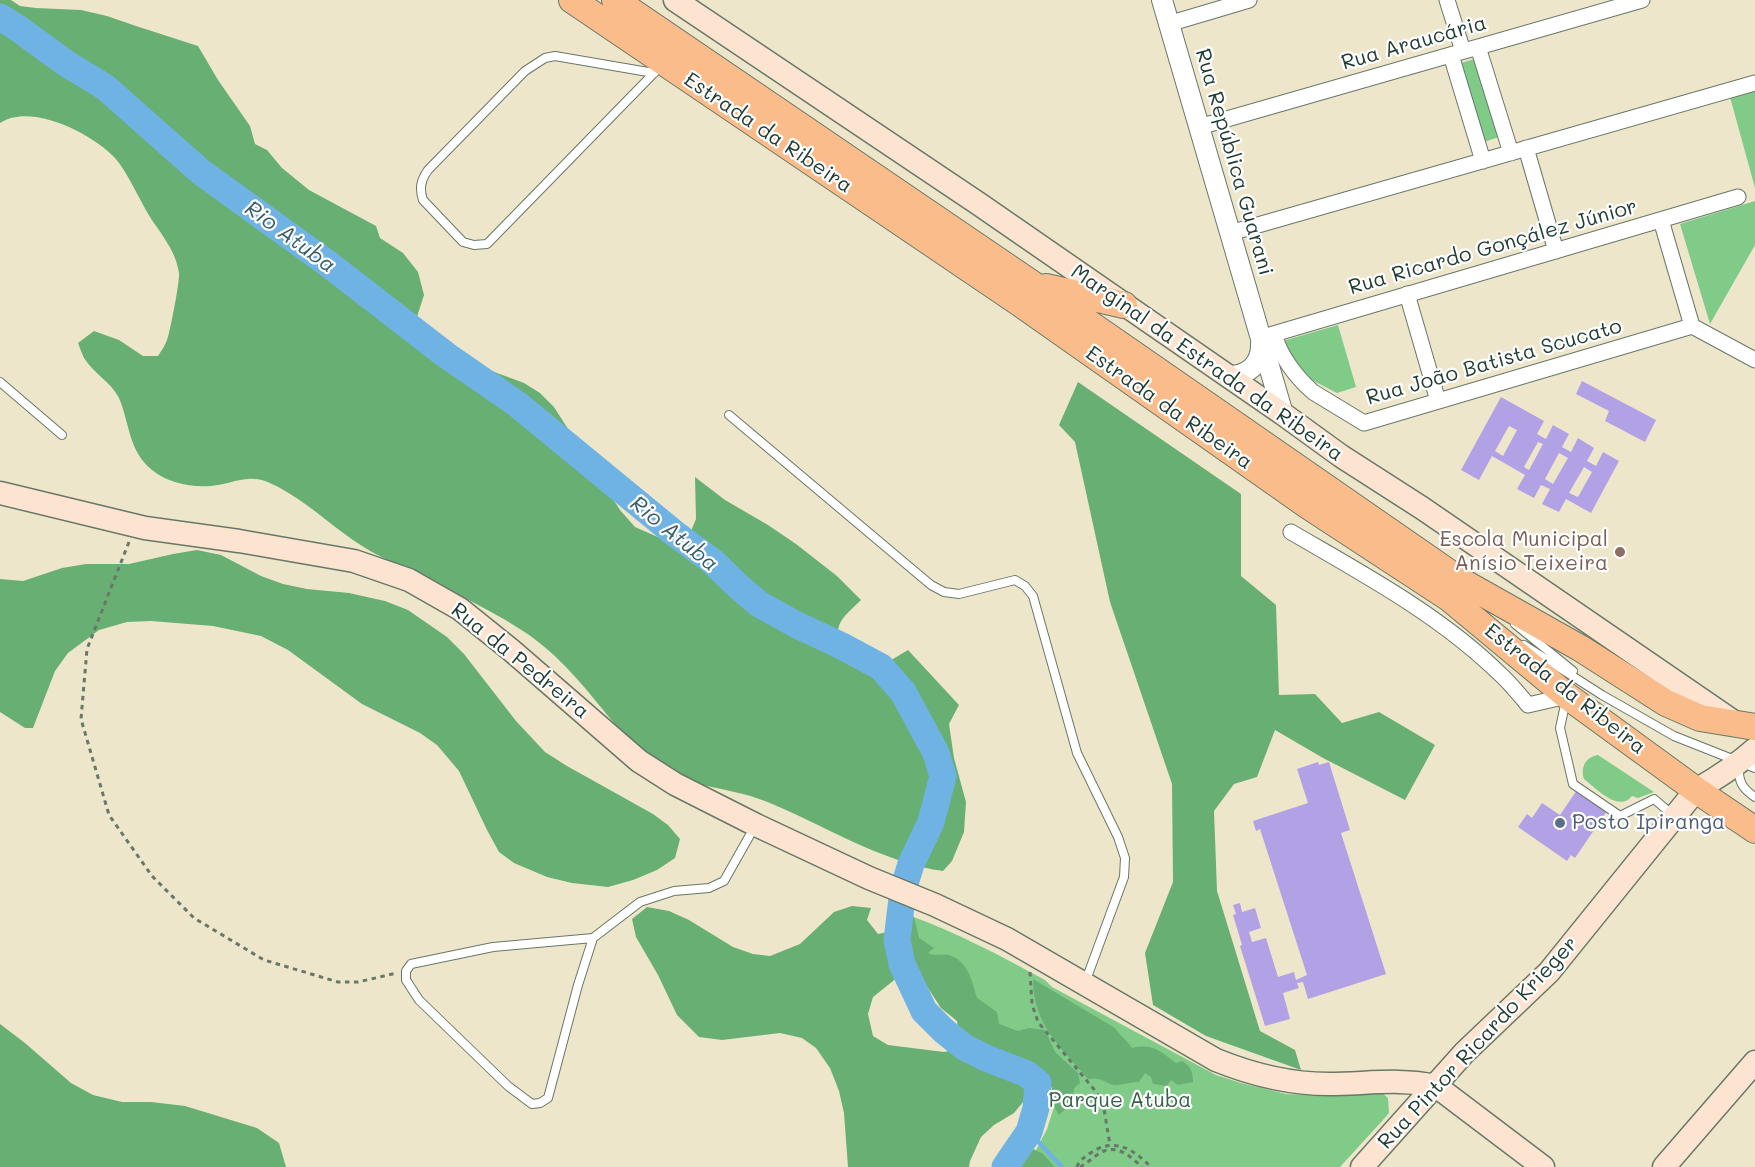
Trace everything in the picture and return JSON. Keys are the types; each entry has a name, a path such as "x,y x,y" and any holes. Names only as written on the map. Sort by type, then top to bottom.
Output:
{"main road":[{"name":"Estrada da Ribeira","path":"572,0 659,68 1018,302 1307,505 1455,589 1580,648 1666,703 1700,718 1747,726"},
{"name":"Estrada da Ribeira","path":"615,0 1031,283 1455,589 1567,696 1755,830"},
{"name":"Marginal da Estrada da Ribeira","path":"675,0 979,204 1341,456 1747,726"},
{"path":"1031,283 1124,305"},
{"name":"Rua da Pedreira","path":"0,493 133,525 354,561 409,580 460,609 639,761 675,784 756,825 869,878 935,905 1031,952 1216,1060 1248,1072 1288,1081 1308,1083 1400,1080 1436,1086"},
{"name":"Rua Pintor Ricardo Krieger","path":"1362,1167 1464,1053 1550,972 1696,790 1751,760"},
{"path":"1664,1167 1755,1062"},
{"path":"1436,1086 1543,1167"}],"street":[{"name":"Rua República Guarani","path":"1162,0 1230,233 1267,336 1283,414"},
{"path":"1168,24 1249,0"},
{"path":"1447,0 1457,53 1483,161"},
{"name":"Rua Araucária","path":"1199,127 1642,0"},
{"path":"1478,47 1556,251"},
{"path":"1230,233 1755,83"},
{"name":"Rua Ricardo Gonçález Júnior","path":"1267,336 1738,197"},
{"path":"1661,220 1692,326 1755,360"},
{"path":"1407,294 1438,401"},
{"name":"Rua João Batista Scucato","path":"1267,336 1305,386 1364,423 1692,326"},
{"name":"Rua República Guarani","path":"1228,376 1238,376 1255,366 1267,336"},
{"path":"1291,532 1389,590 1441,626 1488,662 1528,705 1567,696"}],"lane":[{"path":"555,56 659,68 487,243 474,245 463,242 423,200 420,193 421,185 428,170 525,71 545,58 555,56"},
{"path":"0,382 62,435"},
{"path":"729,415 931,585 944,592 959,594 1015,580 1025,585 1033,596 1077,753 1118,837 1125,858 1124,877 1084,984"},
{"path":"1455,589 1507,634"},
{"path":"1455,589 1602,695"},
{"path":"1516,640 1602,695 1674,736 1751,760 1739,773 1745,790 1755,797"},
{"path":"1567,696 1560,728 1573,784 1620,816 1654,799 1675,817"},
{"path":"593,938 548,1098 532,1104 508,1086 419,1000 406,980 406,970 411,964 493,947 593,938 640,902 674,891 710,888 724,880 756,825"}],"path":[{"path":"133,525 127,549 87,649 81,719 109,815 152,876 194,918 264,960 338,982 358,982 406,970"},
{"path":"1031,952 1032,1004 1038,1022 1097,1093 1104,1109 1110,1145"},
{"path":"1078,1167 1079,1162 1092,1151 1101,1146 1110,1145 1122,1146 1133,1151 1151,1167"},
{"path":"1078,1167 1105,1151 1116,1150 1130,1156 1142,1167"}],"green space":[{"path":"0,0 11,0 20,6 81,10 107,16 198,46 250,126 255,144 267,150 282,168 309,190 376,226 380,238 403,253 418,272 424,295 414,326 420,348 439,362 489,370 524,383 540,393 554,407 620,510 635,527 669,542 688,538 696,519 695,477 725,500 796,544 837,576 861,600 846,614 839,625 841,658 850,666 878,668 908,650 959,705 949,724 954,758 966,802 964,832 952,861 943,871 920,867 875,851 765,801 690,782 663,770 640,752 572,673 536,640 487,609 372,552 278,487 259,479 210,486 192,486 167,479 152,470 138,454 119,398 84,358 78,343 94,331 119,340 143,356 158,356 166,342 170,328 179,278 175,257 115,158 92,139 61,124 28,116 13,117 0,123"},
{"path":"1478,58 1502,136 1481,143 1457,64"},
{"path":"1755,90 1755,188 1730,97"},
{"path":"1755,201 1755,245 1710,324 1680,224"},
{"path":"1338,325 1356,387 1337,393 1306,377 1283,341"},
{"path":"1078,382 1241,494 1241,576 1276,605 1279,695 1315,694 1342,723 1379,712 1435,745 1405,800 1323,758 1275,730 1257,777 1234,784 1214,811 1217,891 1260,1031 1295,1050 1301,1070 1206,1036 1153,1005 1145,953 1173,882 1172,784 1110,602 1075,442 1059,425"},
{"path":"197,550 221,555 261,576 283,584 349,593 385,601 408,610 447,637 464,654 516,721 545,752 653,814 668,825 680,839 675,858 657,870 608,887 572,883 547,877 514,863 499,852 459,771 437,745 420,733 362,704 288,650 261,636 213,626 151,621 127,622 99,630 68,653 55,671 33,728 25,728 0,712 0,579 23,581 62,568 86,564 129,564"},
{"path":"1598,755 1654,792 1638,798 1632,796 1620,802 1607,797 1584,779 1583,775 1587,760"},
{"path":"852,906 871,908 867,920 878,934 902,929 903,919 908,915 914,917 919,938 934,948 928,953 948,955 965,966 977,998 997,1012 999,1024 1018,1031 1029,1028 1045,1030 1055,1052 1078,1073 1080,1083 1074,1088 1067,1106 1059,1115 1049,1098 1052,1088 1048,1083 1046,1091 1028,1096 1014,1113 994,1125 981,1137 969,1167 848,1167 844,1113 839,1091 830,1068 816,1048 802,1038 780,1033 722,1040 699,1037 677,1015 636,937 632,919 647,907 669,911 689,920 733,947 753,954 770,956 800,944 834,912","holes":["913,965 941,1008 957,1021 959,1032 967,1041 958,1049 944,1052 888,1045 873,1036 868,1014 873,997"]},
{"name":"Parque Atuba","path":"908,915 995,953 1045,980 1052,987 1216,1075 1286,1094 1353,1095 1373,1091 1381,1092 1388,1098 1389,1113 1340,1167 1013,1167 1017,1157 1029,1148 1036,1150 1047,1129 1054,1107 1049,1098 1052,1087 1043,1076 959,1032 957,1020 941,1008 929,988 903,919"},
{"path":"1033,979 1115,1028 1132,1048 1151,1047 1176,1063 1182,1061 1191,1070 1193,1082 1178,1085 1171,1080 1167,1086 1153,1084 1151,1077 1145,1073 1139,1082 1118,1085 1093,1078 1088,1079 1050,1034 1043,1022 1034,995"},
{"path":"0,1024 71,1083 93,1095 122,1102 151,1102 185,1106 257,1128 279,1143 286,1167 0,1167"},
{"path":"1029,1148 1042,1153 1055,1167 1013,1167 1017,1157"}],"building":[{"path":"1582,381 1656,420 1645,442 1605,421 1609,411 1576,394"},
{"path":"1501,397 1544,421 1537,434 1546,439 1553,425 1569,434 1562,447 1571,452 1578,438 1594,448 1587,461 1596,466 1603,452 1619,461 1591,513 1566,499 1559,512 1542,504 1550,489 1541,485 1534,498 1517,489 1525,475 1492,456 1479,480 1461,470","holes":["1509,426 1517,430 1503,456 1495,451","1538,442 1543,444 1529,470 1524,467","1559,453 1568,458 1553,484 1545,479","1584,467 1592,472 1578,497 1569,493"]},
{"path":"1318,762 1319,765 1329,762 1350,830 1341,833 1386,974 1308,999 1303,982 1297,983 1299,988 1283,993 1290,1019 1265,1026 1240,946 1242,945 1233,915 1236,914 1233,905 1240,903 1242,912 1255,908 1261,928 1249,932 1252,942 1266,938 1278,977 1294,972 1296,980 1307,975 1260,829 1256,831 1253,821 1308,803 1297,769"},
{"name":"Posto Ipiranga","path":"1577,790 1607,811 1575,858 1571,855 1567,861 1518,827 1527,814 1532,818 1542,803 1560,815"}],"waterway":[{"name":"Rio Atuba","path":"0,17 67,64 105,87 201,172 327,263 446,355 517,404 674,533 712,561 759,604 881,667 903,692 936,753 943,776 931,822 911,864 903,890 897,940 902,964 924,1011 944,1031 964,1047 1027,1074 1038,1083 1036,1108 1029,1132 1005,1167"},
{"path":"1029,1132 1062,1167"}],"place":[{"name":"Escola Municipal Anísio Teixeira","path":"1620,552"},
{"name":"Posto Ipiranga","path":"1560,823"}]}
